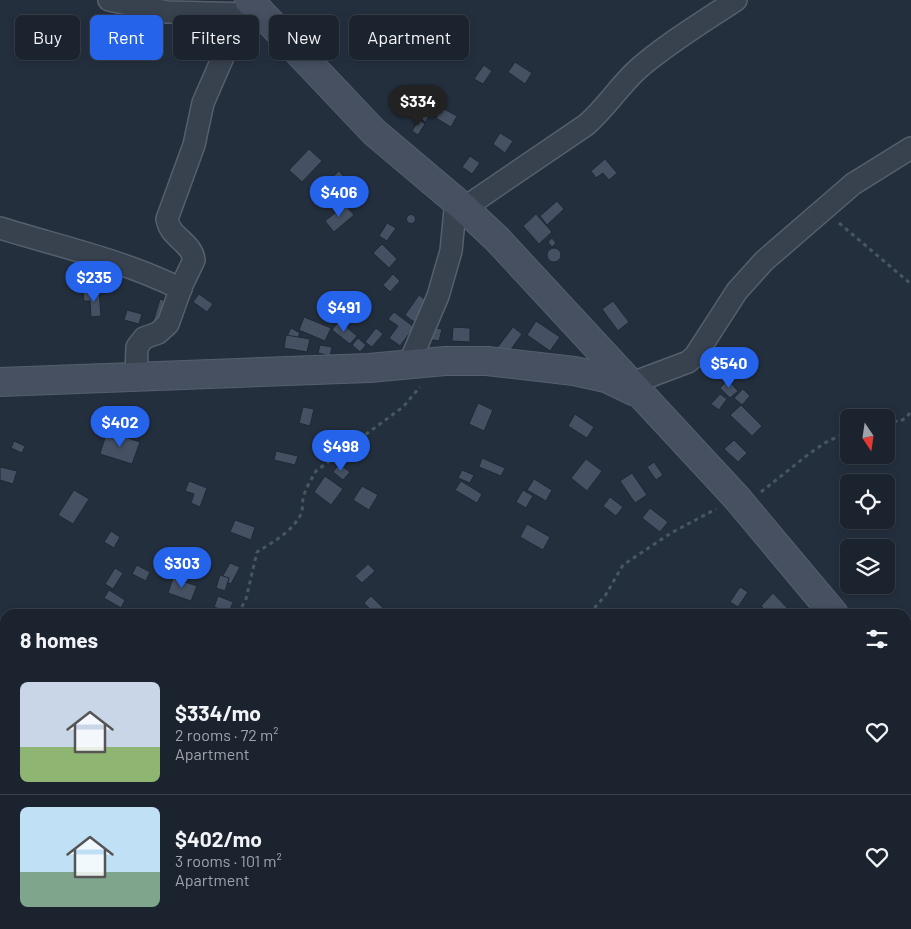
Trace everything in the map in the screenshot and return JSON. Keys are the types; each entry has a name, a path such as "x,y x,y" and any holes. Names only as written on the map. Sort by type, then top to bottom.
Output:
{"street":[{"path":"109,0 167,12 252,10 374,132 460,204 638,389 739,501 830,609"},
{"path":"410,364 438,296 451,251 460,204 586,125 600,113 638,69 658,52 736,0"},
{"path":"136,376 137,347 144,338 158,333 168,324 194,260 193,254 169,230 167,220 194,145 203,103 233,34 252,10"},
{"path":"0,382 369,368 437,362 487,361 574,371 606,378 638,389 688,362 695,356 737,291 764,261 822,209 853,184 911,148"},
{"path":"0,228 111,260 181,289"}],"path":[{"path":"822,209 911,284"},
{"path":"241,609 246,600 258,552 285,533 296,522 302,512 303,499 308,485 316,471 403,407 425,381 437,362"},
{"path":"895,421 899,422 907,417 911,411"},
{"path":"593,609 605,596 623,565 671,533 765,490 810,453 840,436"}],"building":[{"path":"515,62 532,73 525,84 508,72"},
{"path":"484,65 492,71 483,84 474,79"},
{"path":"427,103 435,109 425,122 417,115"},
{"path":"442,108 457,116 451,127 436,118"},
{"path":"419,120 425,124 418,135 412,131"},
{"path":"500,133 513,141 505,153 493,144"},
{"path":"309,149 322,161 302,182 289,170"},
{"path":"470,156 480,163 472,174 462,167"},
{"path":"605,159 617,173 609,180 603,173 596,178 591,171"},
{"path":"339,171 357,192 343,205 325,184"},
{"path":"557,201 564,209 547,225 540,216"},
{"path":"345,205 354,215 334,232 325,221"},
{"path":"411,214 416,219 411,224 406,219"},
{"path":"536,214 552,232 539,244 523,226"},
{"path":"387,223 396,228 387,241 379,236"},
{"path":"552,238 556,243 552,247 548,242"},
{"path":"382,244 397,259 389,268 373,253"},
{"path":"554,248 559,250 561,255 559,260 554,262 549,260 547,255 549,250"},
{"path":"393,274 400,281 390,292 383,285"},
{"path":"99,291 101,316 91,317 90,301 84,301 83,292"},
{"path":"199,294 213,304 207,312 193,302"},
{"path":"419,295 428,302 414,322 405,315"},
{"path":"160,299 171,303 164,326 153,322"},
{"path":"613,301 629,322 618,331 602,309"},
{"path":"127,310 142,314 139,324 124,320"},
{"path":"394,312 414,327 400,346 389,338 398,326 388,319"},
{"path":"304,317 331,328 325,341 299,330"},
{"path":"339,321 357,336 350,344 332,330"},
{"path":"536,321 560,337 550,351 527,335"},
{"path":"430,327 442,329 439,341 427,339"},
{"path":"453,327 470,328 470,342 452,341"},
{"path":"513,327 522,334 507,355 497,348"},
{"path":"291,328 300,333 293,347 284,342"},
{"path":"376,328 383,334 372,347 365,342"},
{"path":"286,335 310,339 307,352 284,348"},
{"path":"358,338 366,345 360,352 352,345"},
{"path":"320,345 332,347 330,356 318,353"},
{"path":"728,380 738,391 730,398 720,388"},
{"path":"743,389 750,396 742,405 734,398"},
{"path":"720,394 727,399 719,410 711,404"},
{"path":"478,403 493,410 484,431 469,424"},
{"path":"741,405 762,426 752,436 730,415"},
{"path":"303,407 314,409 310,426 299,423"},
{"path":"575,414 594,427 587,438 568,426"},
{"path":"107,431 140,442 132,464 100,454"},
{"path":"734,440 747,453 738,462 724,449"},
{"path":"14,441 25,446 22,453 11,448"},
{"path":"276,451 298,456 295,465 274,460"},
{"path":"482,458 505,468 501,476 479,467"},
{"path":"586,459 602,471 587,491 571,478"},
{"path":"654,462 663,475 656,480 647,467"},
{"path":"339,464 350,472 343,480 333,472"},
{"path":"0,467 17,471 13,484 0,480"},
{"path":"462,470 474,475 470,483 458,478"},
{"path":"632,473 647,495 635,503 620,481"},
{"path":"325,476 343,489 331,505 314,492"},
{"path":"534,479 552,490 546,501 527,490"},
{"path":"189,481 207,488 200,507 191,503 194,494 185,491"},
{"path":"461,481 482,494 477,503 455,490"},
{"path":"362,486 378,495 369,510 353,500"},
{"path":"74,490 89,499 73,524 58,515"},
{"path":"523,490 533,496 526,508 516,502"},
{"path":"610,497 623,507 616,516 603,506"},
{"path":"650,508 668,522 660,532 642,518"},
{"path":"235,520 255,527 251,540 230,532"},
{"path":"527,524 550,537 543,550 520,537"},
{"path":"111,531 120,537 114,548 104,542"},
{"path":"230,563 240,567 231,584 221,579"},
{"path":"368,564 375,571 362,583 355,576"},
{"path":"137,565 150,572 146,581 132,574"},
{"path":"115,568 123,573 113,589 105,584"},
{"path":"220,575 229,578 225,591 216,588"},
{"path":"173,578 197,586 191,601 168,593"},
{"path":"740,587 748,592 738,607 730,602"},
{"path":"109,590 125,600 121,608 104,598"},
{"path":"773,593 788,609 764,609 761,606"},
{"path":"218,596 233,602 230,609 214,607"},
{"path":"371,596 384,609 370,609 364,603"}]}
